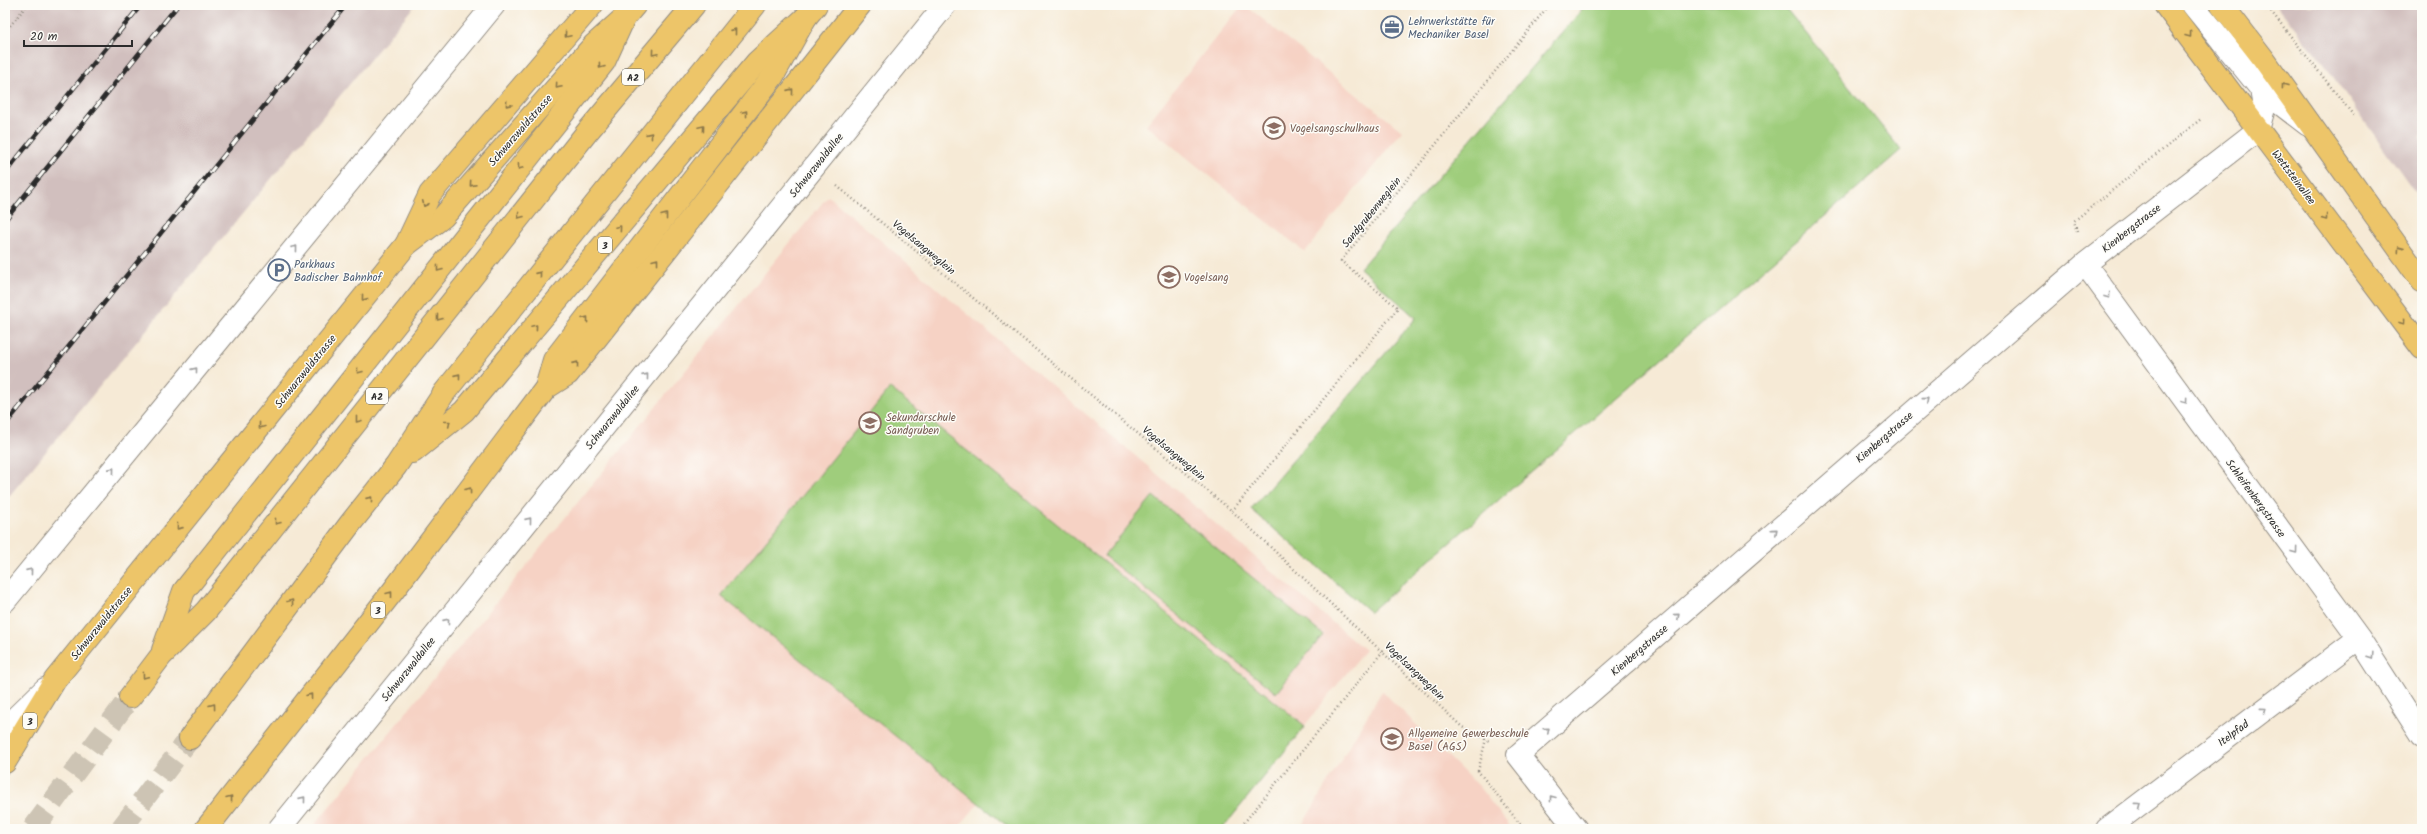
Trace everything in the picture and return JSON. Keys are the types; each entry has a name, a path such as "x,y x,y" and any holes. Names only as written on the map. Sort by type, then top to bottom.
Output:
{"main road":[{"path":"406,245 430,194 592,5"},
{"name":"A2","path":"130,697 161,656 206,611 588,131 694,5"},
{"path":"190,738 350,524 396,466 444,393 755,5"},
{"path":"546,388 568,374 740,154 860,5"},
{"name":"Wettsteinallee","path":"2165,5 2422,348"},
{"path":"2222,5 2317,132 2422,281"},
{"name":"3","path":"206,829 393,591 546,388 554,360 773,76 811,11"},
{"name":"3","path":"396,466 464,411 757,62 811,11"},
{"path":"161,656 184,591 604,62 630,12"},
{"name":"Schwarzwaldstrasse","path":"5,762 55,680 406,245 443,217 594,45 630,12"}],"street":[{"path":"5,601 494,5"},
{"name":"Schwarzwaldallee","path":"279,829 945,5"},
{"path":"2193,5 2261,88 2317,132"},
{"path":"2258,130 2264,108 2261,88"},
{"name":"Kienbergstrasse","path":"1518,755 2085,264 2258,130"},
{"name":"Schleifenbergstrasse","path":"2085,264 2359,638 2422,736"},
{"name":"Itelpfad","path":"2107,829 2359,638"},
{"path":"5,709 55,680"},
{"path":"5,728 55,680"},
{"path":"1518,755 1576,829"}],"path":[{"path":"5,32 27,5"},
{"name":"Sandgrubenweglein","path":"1232,511 1398,308 1341,261 1549,5"},
{"path":"2266,5 2354,116"},
{"path":"2085,264 2074,221 2201,119"},
{"name":"Vogelsangweglein","path":"815,167 1232,511 1383,651 1462,727 1518,755"},
{"path":"1239,829 1383,651"},
{"path":"1486,739 1478,771 1524,829"}],"shaded area":[{"path":"5,5 415,5 5,501"},
{"name":"Vogelsangschulhaus","path":"1242,5 1245,5 1402,131 1305,252 1146,125"},
{"path":"2276,5 2422,5 2422,202 2319,57"},
{"name":"Sekundarschule Sandgruben","path":"828,196 1365,650 1222,829 979,803 957,829 311,829"},
{"name":"Allgemeine Gewerbeschule Basel (AGS)","path":"1382,691 1479,787 1512,829 1300,829"}],"green space":[{"path":"1586,5 1783,5 1901,150 1370,612 1251,509 1416,318 1360,268"},
{"path":"890,388 1305,726 1222,829 1011,829 721,596"},
{"path":"1153,496 1323,635 1276,693 1104,556"}],"tunnel":[{"path":"33,829 130,697"},
{"path":"121,829 190,738"}],"railway":[{"path":"5,173 141,5"},
{"path":"5,220 178,5"},
{"path":"5,425 346,5"}],"place":[{"name":"Lehrwerkstätte für Mechaniker Basel","path":"1392,27"},
{"name":"Vogelsangschulhaus","path":"1274,128"},
{"name":"Parkhaus Badischer Bahnhof","path":"279,270"},
{"name":"Vogelsang","path":"1169,277"},
{"name":"Sekundarschule Sandgruben","path":"870,423"},
{"name":"Allgemeine Gewerbeschule Basel (AGS)","path":"1392,739"}]}
